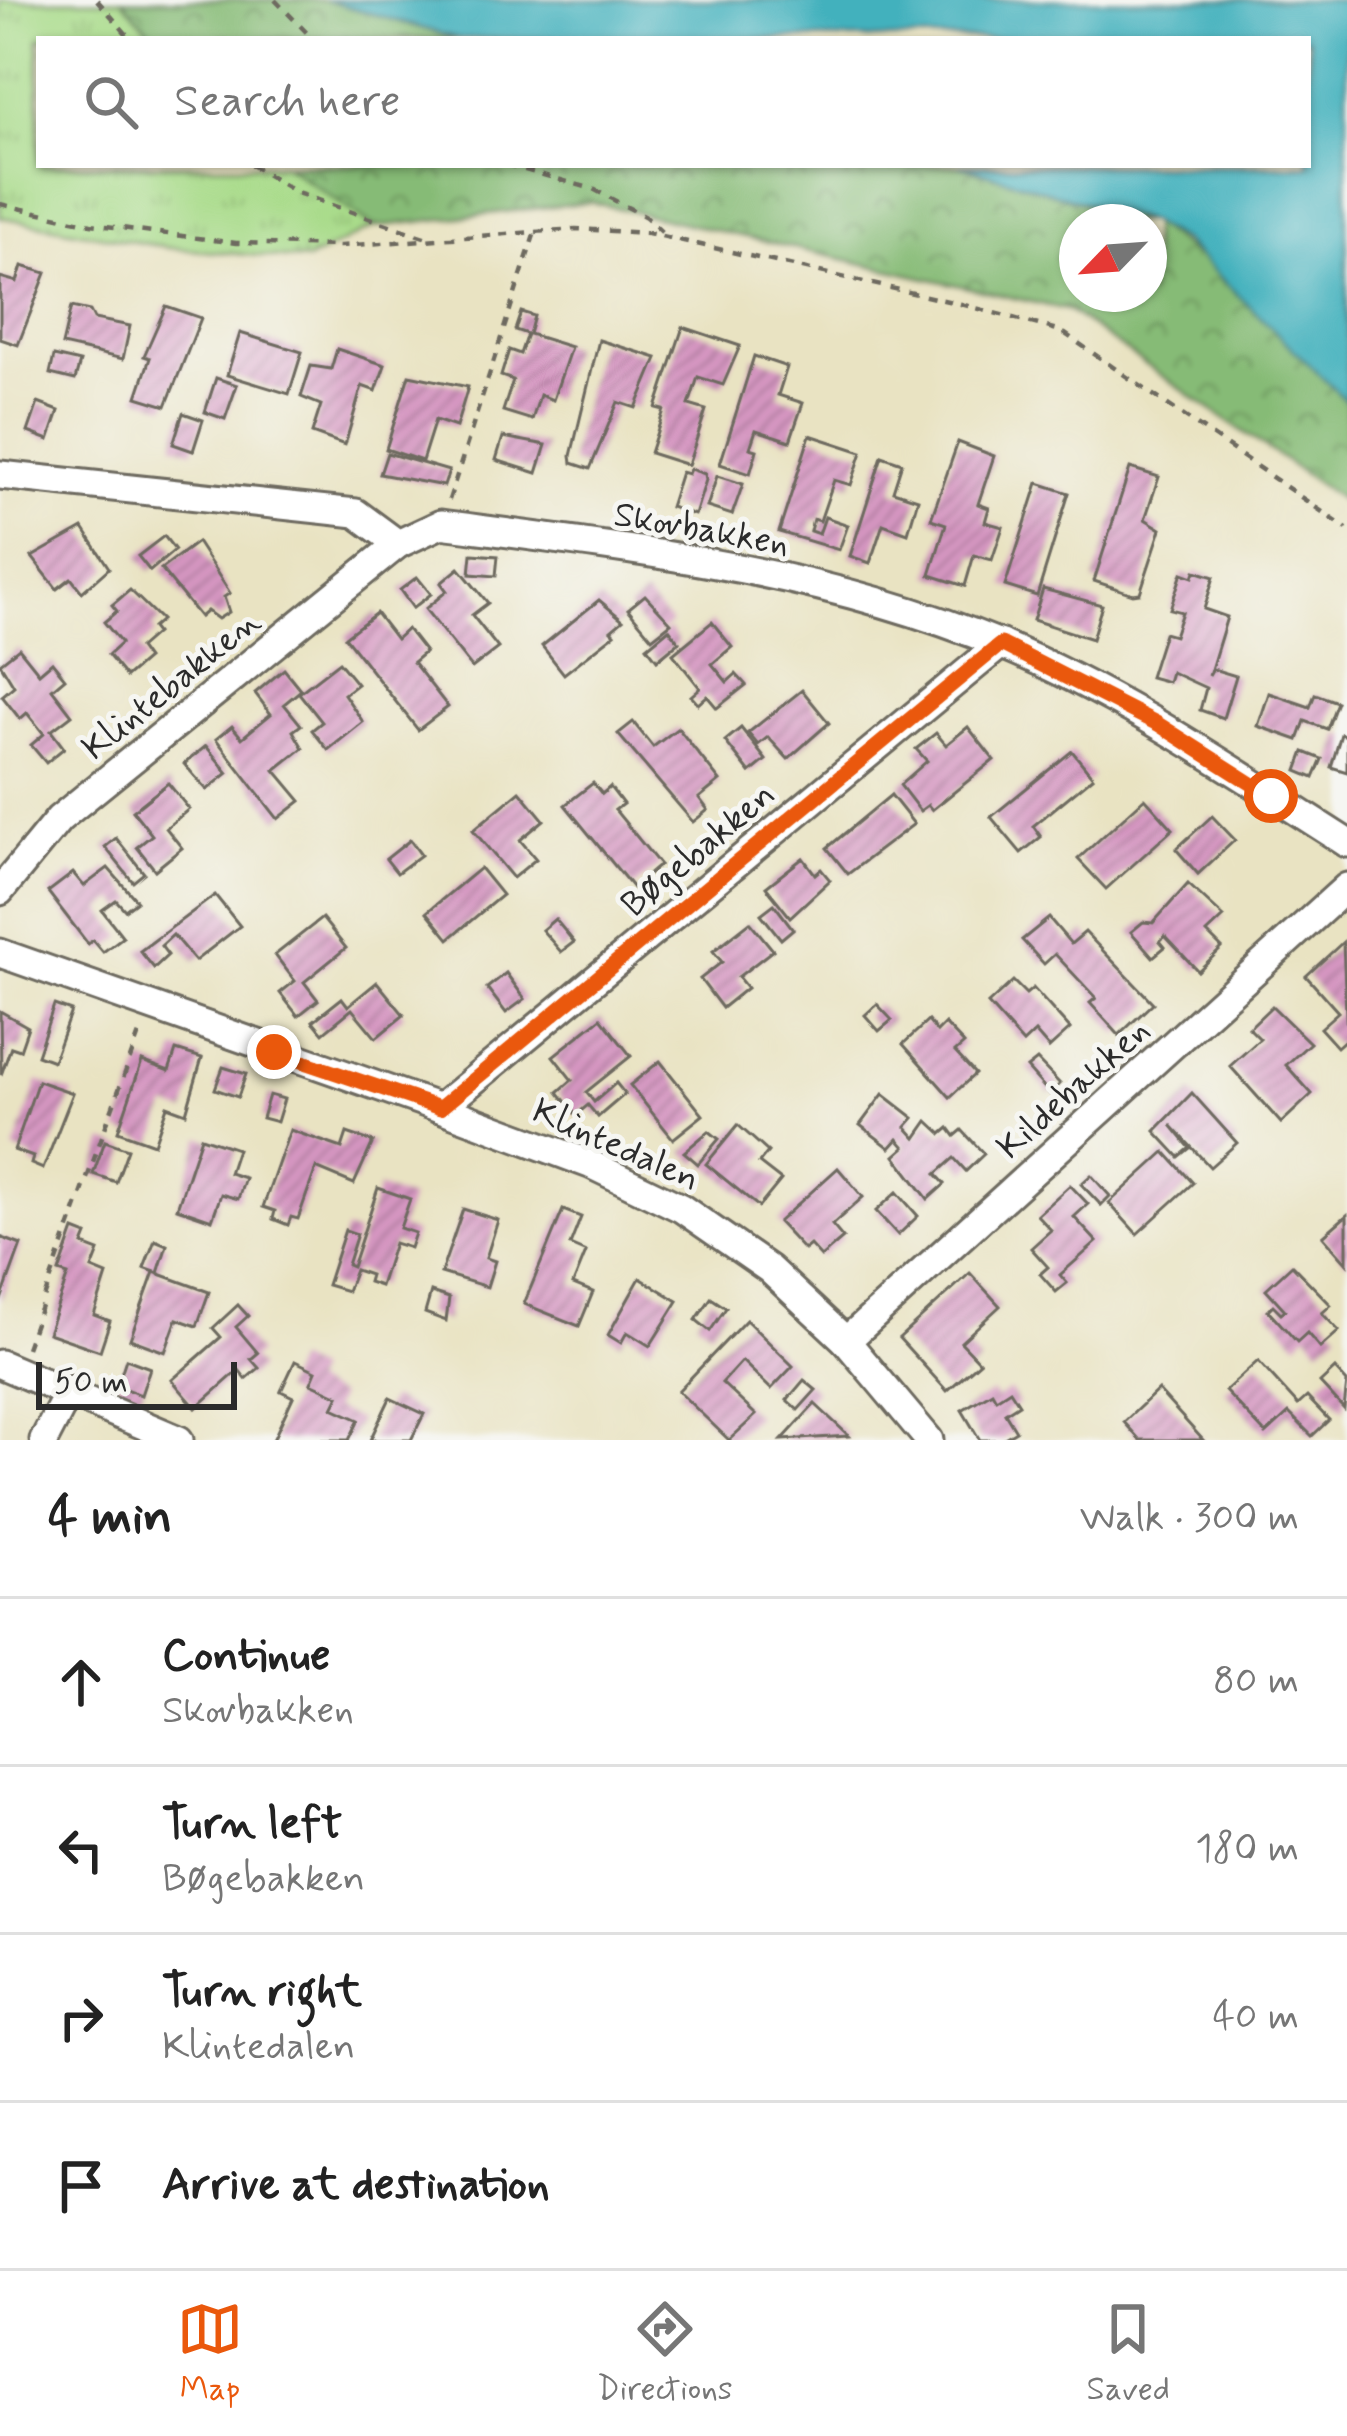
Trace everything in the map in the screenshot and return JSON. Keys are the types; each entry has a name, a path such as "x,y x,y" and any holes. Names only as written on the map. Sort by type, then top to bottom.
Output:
{"street":[{"path":"0,475 356,513 398,544 441,524"},
{"name":"Skovbakken","path":"441,524 721,561 844,590 1001,644 1158,724 1347,843"},
{"name":"Klintebakken","path":"0,891 59,819 398,544"},
{"name":"Bøgebakken","path":"440,1108 1001,644"},
{"name":"Kildebakken","path":"846,1340 1347,887"},
{"name":"Klintedalen","path":"0,953 590,1164 681,1208 769,1269 846,1340 929,1440"},
{"path":"9,1367 178,1440"},
{"path":"44,1440 70,1390"}],"path":[{"path":"97,0 128,36"},
{"path":"275,0 310,36"},
{"path":"256,168 297,193 432,240"},
{"path":"518,168 593,189 646,217 668,238"},
{"path":"0,204 134,231 236,243 340,246 576,229 668,238 1060,332 1347,529"},
{"path":"441,524 535,232"},
{"path":"9,1367 149,1006"}],"green space":[{"path":"0,0 122,0 154,36 36,36 36,168 289,168 374,227 307,260 169,248 0,217"},
{"path":"122,0 325,0 449,36 154,36"},
{"path":"289,168 970,168 1087,204 1059,204 1059,308 591,202 374,227"},
{"path":"1167,235 1219,271 1347,402 1347,504 1070,312 1167,312"}],"water":[{"path":"325,0 1347,0 1347,402 1183,241 1167,232 1167,204 1089,204 970,168 1311,168 1311,36 449,36"}],"building":[{"path":"22,266 46,273 18,345 0,339 0,277 17,282"},
{"path":"166,306 201,318 166,406 137,397 150,358 144,356"},
{"path":"71,307 90,311 94,319 130,326 123,359 62,345"},
{"path":"521,312 534,316 529,334 571,347 553,400 540,395 532,420 503,411 513,380 501,376 509,350 520,354 527,334 515,330"},
{"path":"683,327 740,346 723,385 698,377 689,405 706,410 688,465 650,453 664,410 656,408"},
{"path":"240,333 302,352 289,394 227,375"},
{"path":"599,340 657,358 636,408 618,402 590,469 572,463 571,456"},
{"path":"337,349 385,365 376,391 362,386 345,445 312,433 321,405 301,397 311,366 331,369"},
{"path":"54,356 80,362 75,380 50,374"},
{"path":"754,356 787,367 778,395 803,403 790,441 756,430 750,448 757,450 750,474 720,464"},
{"path":"409,375 468,387 456,427 435,420 422,461 386,449"},
{"path":"216,378 237,385 225,419 205,412"},
{"path":"38,403 59,411 49,440 28,432"},
{"path":"183,413 203,420 193,451 173,444"},
{"path":"810,435 862,452 851,485 834,480 820,521 813,519 810,531 819,534 825,517 848,525 839,550 779,532"},
{"path":"503,437 546,445 537,473 496,460"},
{"path":"958,442 994,456 978,504 989,508 985,522 1003,527 992,560 974,555 965,586 930,575 946,524 931,519"},
{"path":"387,453 449,471 444,486 380,474"},
{"path":"882,456 902,463 893,491 918,499 908,533 883,524 870,563 850,556"},
{"path":"1130,468 1159,477 1145,519 1161,529 1140,593 1133,594 1094,581"},
{"path":"690,469 705,474 706,480 695,515 670,507 681,472 688,474"},
{"path":"717,476 743,484 732,515 707,507"},
{"path":"1038,483 1069,493 1037,596 1005,586"},
{"path":"83,528 109,568 82,592 71,578 57,589 32,557"},
{"path":"164,536 175,550 150,571 138,556"},
{"path":"197,542 230,593 224,597 229,612 218,619 207,611 200,617 161,569"},
{"path":"472,554 498,556 496,576 470,574"},
{"path":"459,568 488,603 472,615 498,648 472,668 425,609 447,591 441,583"},
{"path":"1195,571 1214,577 1204,609 1227,617 1209,676 1213,669 1236,676 1223,718 1200,710 1206,688 1171,672 1168,682 1150,677 1164,633 1174,636 1182,612 1170,609 1182,573 1193,577"},
{"path":"417,577 431,594 413,608 400,590"},
{"path":"1043,589 1102,605 1092,639 1033,620"},
{"path":"130,590 161,620 152,628 156,633 139,648 147,659 126,677 108,655 121,643 104,622 117,611 112,605"},
{"path":"645,595 671,623 652,638 628,609"},
{"path":"599,600 623,620 611,630 615,634 564,674 542,646"},
{"path":"376,613 396,639 407,629 425,652 413,662 448,707 418,730 345,637"},
{"path":"712,622 732,647 712,664 727,682 736,674 746,685 717,708 707,696 698,704 691,696 700,688 673,654"},
{"path":"669,629 679,642 657,660 647,647"},
{"path":"19,648 39,673 52,662 65,678 52,689 72,715 51,731 64,748 46,763 31,745 44,734 27,713 20,719 2,696 14,686 0,663"},
{"path":"339,662 357,684 344,694 363,722 328,750 312,730 322,722 299,693"},
{"path":"284,669 301,690 284,704 301,725 293,731 303,748 275,770 301,801 278,819 216,739 232,726 242,738 271,714 255,693"},
{"path":"802,690 829,723 788,759 768,737 758,745 748,733"},
{"path":"1269,693 1310,707 1315,694 1337,702 1327,729 1305,721 1298,740 1258,726"},
{"path":"633,722 653,747 678,728 720,781 699,798 708,810 693,822 618,734"},
{"path":"968,727 994,760 932,810 928,805 920,811 900,785 927,761 916,749 936,733 946,745"},
{"path":"741,728 766,760 750,773 725,741"},
{"path":"1341,734 1347,736 1347,772 1331,767"},
{"path":"206,746 228,773 207,790 184,764"},
{"path":"1072,751 1093,777 1033,826 1041,837 1021,853 991,817"},
{"path":"1304,752 1322,759 1314,778 1297,771"},
{"path":"168,783 189,809 166,828 182,848 155,870 137,847 152,835 133,811"},
{"path":"593,783 602,794 610,787 623,804 615,810 660,865 633,888 565,805"},
{"path":"520,791 544,820 520,840 536,859 513,878 473,830"},
{"path":"891,795 914,824 848,874 827,848"},
{"path":"1145,798 1173,829 1106,889 1078,859"},
{"path":"1212,816 1235,840 1198,874 1176,849"},
{"path":"116,838 144,873 133,882 105,847"},
{"path":"410,840 421,855 397,873 386,859"},
{"path":"803,858 815,874 821,869 830,880 790,917 766,887"},
{"path":"108,868 137,901 125,910 116,900 102,910 123,937 103,952 93,940 88,944 48,892 73,873 84,886"},
{"path":"480,868 502,895 449,939 427,912"},
{"path":"1188,884 1224,917 1207,933 1222,948 1198,971 1165,936 1160,941 1165,947 1153,957 1131,932 1143,922 1153,923"},
{"path":"215,895 240,926 195,961 173,935 161,946 168,955 154,968 140,951"},
{"path":"774,904 793,929 781,939 761,914"},
{"path":"322,918 346,948 304,982 318,1000 298,1016 280,993 295,981 275,955"},
{"path":"1049,918 1071,944 1085,932 1153,1003 1119,1035 1090,1003 1096,998 1055,954 1044,964 1022,940"},
{"path":"555,919 574,942 561,952 542,930"},
{"path":"750,922 773,950 738,977 747,988 722,1008 700,979 722,962 713,951"},
{"path":"1343,942 1347,1038 1337,1047 1320,1028 1338,1012 1306,976"},
{"path":"506,973 525,999 506,1013 487,988"},
{"path":"1013,981 1026,994 1033,988 1070,1029 1049,1048 1035,1032 1023,1043 988,1004"},
{"path":"377,982 404,1015 376,1038 352,1009 323,1033 313,1021 342,998 348,1006"},
{"path":"877,1004 892,1020 879,1031 865,1015"},
{"path":"54,1005 71,1011 53,1061 37,1055"},
{"path":"1272,1006 1310,1043 1286,1065 1312,1094 1281,1123 1230,1066 1260,1039 1249,1028"},
{"path":"0,1011 28,1027 20,1050 11,1047 1,1075"},
{"path":"601,1018 631,1056 586,1092 594,1102 616,1083 625,1094 598,1117 588,1105 576,1115 558,1092 572,1080 553,1056"},
{"path":"928,1021 937,1032 945,1024 964,1044 955,1052 975,1074 950,1097 903,1044"},
{"path":"176,1050 202,1058 186,1113 167,1106 154,1144 118,1131 142,1061 169,1071"},
{"path":"1037,1060 1060,1084 1050,1094 1027,1068"},
{"path":"660,1061 703,1115 673,1139 630,1085"},
{"path":"223,1067 246,1074 238,1097 215,1089"},
{"path":"38,1081 73,1093 43,1169 31,1164 33,1157 14,1150"},
{"path":"1192,1093 1237,1143 1210,1167 1171,1125 1190,1148 1179,1157 1155,1131"},
{"path":"883,1094 914,1118 906,1127 916,1138 928,1121 942,1134 949,1128 955,1136 962,1130 984,1154 966,1171 954,1158 936,1174 945,1184 928,1199 895,1156 905,1147 898,1139 890,1148 860,1125"},
{"path":"269,1095 284,1099 277,1122 262,1118"},
{"path":"738,1125 768,1152 759,1163 781,1180 759,1207 706,1164"},
{"path":"290,1130 342,1148 347,1133 373,1142 354,1184 316,1168 298,1219 291,1217 288,1225 273,1219 275,1211 263,1207"},
{"path":"709,1131 719,1139 698,1164 684,1152"},
{"path":"201,1137 237,1149 229,1173 245,1178 238,1199 221,1194 212,1220 177,1208"},
{"path":"105,1141 128,1149 116,1182 93,1174"},
{"path":"1165,1152 1193,1183 1137,1234 1109,1203"},
{"path":"838,1168 863,1197 832,1225 843,1238 821,1257 810,1245 804,1250 778,1222"},
{"path":"1091,1175 1110,1196 1101,1205 1081,1184"},
{"path":"1070,1185 1088,1204 1074,1217 1097,1242 1060,1275 1067,1283 1056,1292 1040,1274 1048,1267 1031,1248 1051,1230 1037,1215"},
{"path":"378,1188 410,1199 400,1228 415,1233 410,1248 394,1243 380,1286 368,1282 370,1275 355,1270 347,1291 327,1285 345,1230 357,1234 347,1265 352,1267"},
{"path":"897,1192 918,1216 898,1235 876,1211"},
{"path":"463,1209 498,1220 486,1258 495,1261 487,1287 441,1273"},
{"path":"563,1210 581,1217 570,1245 586,1252 573,1284 593,1292 579,1326 524,1304"},
{"path":"1347,1215 1347,1263 1323,1236"},
{"path":"74,1230 87,1235 83,1245 99,1251 92,1269 107,1275 94,1315 110,1321 100,1351 48,1333 68,1275 59,1272"},
{"path":"0,1237 21,1245 1,1300 0,1300"},
{"path":"155,1240 167,1245 158,1273 144,1268"},
{"path":"1292,1265 1331,1305 1322,1313 1339,1331 1320,1348 1307,1333 1297,1342 1268,1310 1273,1305 1281,1313 1285,1310 1266,1289"},
{"path":"154,1272 209,1292 197,1326 177,1319 165,1352 130,1339"},
{"path":"970,1273 1000,1306 961,1342 980,1362 947,1391 899,1338"},
{"path":"640,1278 678,1301 650,1346 627,1332 621,1343 608,1335"},
{"path":"431,1292 449,1298 446,1321 425,1313"},
{"path":"711,1298 726,1308 710,1331 696,1320"},
{"path":"238,1305 248,1316 236,1327 258,1353 251,1359 259,1368 246,1379 239,1370 196,1408 172,1380 221,1337 213,1328"},
{"path":"746,1320 793,1366 771,1389 742,1361 722,1383 756,1415 729,1440 678,1391"},
{"path":"126,1359 150,1368 141,1395 117,1386"},
{"path":"295,1361 316,1371 311,1383 339,1396 333,1408 359,1420 349,1440 273,1440 293,1397 281,1391"},
{"path":"1258,1361 1298,1405 1307,1397 1329,1420 1312,1436 1289,1413 1266,1434 1225,1391"},
{"path":"1335,1369 1347,1382 1344,1409 1320,1383"},
{"path":"804,1380 816,1390 798,1410 787,1400"},
{"path":"1010,1390 1019,1404 1005,1413 1016,1431 1001,1440 980,1440 962,1410 992,1392 996,1399"},
{"path":"1158,1390 1203,1440 1140,1440 1124,1422"},
{"path":"390,1398 424,1414 411,1440 370,1440"},
{"path":"815,1404 849,1436 782,1440"}],"route":[{"path":"274,1052 440,1108 1001,644 1158,724 1271,796"}]}
